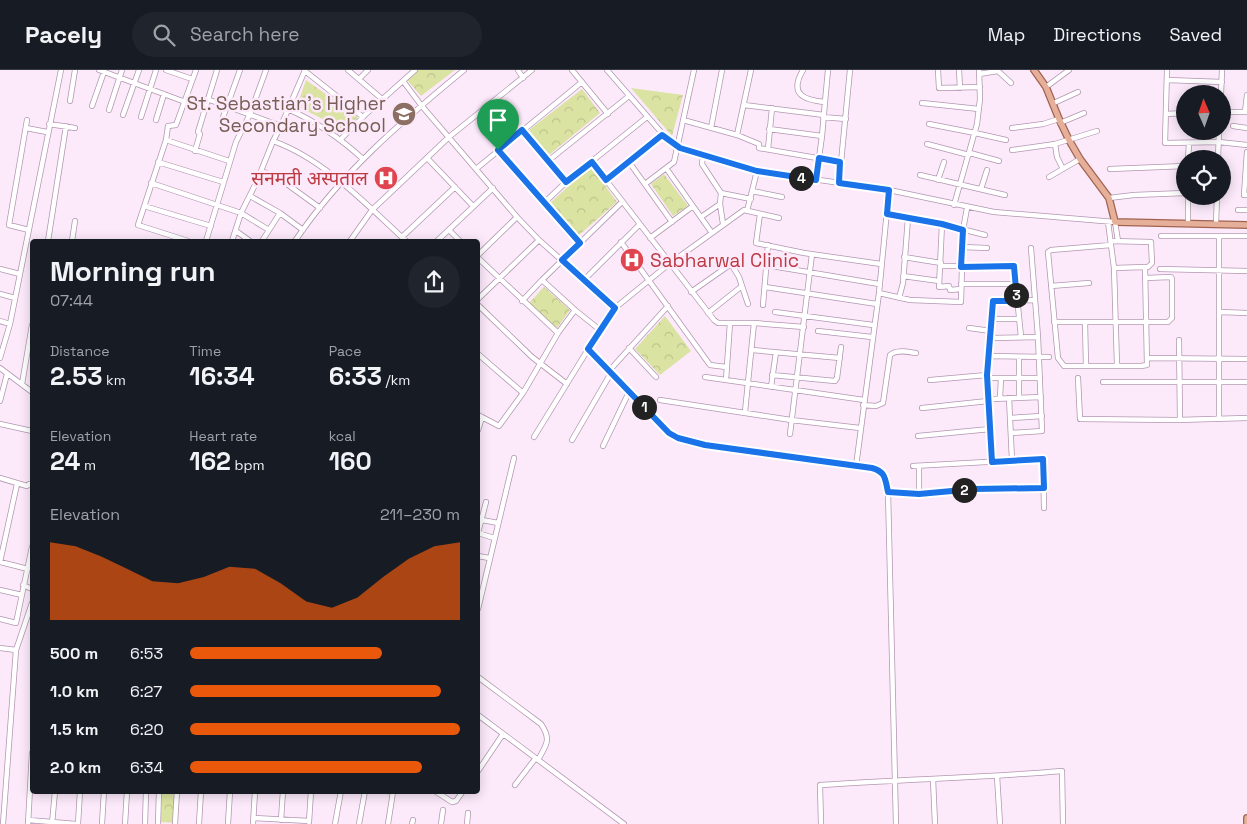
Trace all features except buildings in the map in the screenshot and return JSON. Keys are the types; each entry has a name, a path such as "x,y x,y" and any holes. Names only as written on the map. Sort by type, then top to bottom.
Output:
{"main road":[{"path":"1035,70 1054,103 1059,121 1069,140 1080,159 1109,198 1115,222 1247,225"},
{"path":"1247,818 1247,824"}],"street":[{"path":"0,358 10,324 60,70"},
{"path":"70,101 75,70"},
{"path":"109,110 122,70"},
{"path":"123,114 140,70"},
{"path":"141,116 156,70"},
{"path":"166,70 178,72 192,79"},
{"path":"176,239 138,225 166,140 168,126 176,125 196,70"},
{"path":"195,151 204,109 217,70"},
{"path":"222,120 240,70"},
{"path":"207,239 236,142 250,114 266,70"},
{"path":"348,70 382,100"},
{"path":"359,78 368,70"},
{"path":"342,139 363,117 415,70"},
{"path":"296,239 320,208 363,159 421,105 464,70"},
{"path":"518,70 523,78"},
{"path":"352,239 372,210 449,137 532,70"},
{"path":"572,70 608,114"},
{"path":"607,70 662,135 678,146 703,155 757,171 889,190 966,208 1115,222 1118,241"},
{"path":"645,184 674,162 694,70"},
{"path":"711,128 722,70"},
{"path":"737,135 751,70"},
{"path":"803,70 797,80 797,88 800,94 810,100 825,102"},
{"path":"816,180 828,70"},
{"path":"839,183 850,70"},
{"path":"938,70 939,88 980,87"},
{"path":"959,70 960,88"},
{"path":"954,205 975,132 979,108 979,72 998,70 1011,83"},
{"path":"1046,87 1069,70"},
{"path":"1167,70 1165,143 1219,142 1247,145"},
{"path":"1222,70 1222,85"},
{"path":"92,106 101,71 204,109"},
{"path":"233,239 241,213 262,171 273,141 305,71 363,117"},
{"path":"1167,80 1222,82"},
{"path":"402,81 517,217 539,240 615,308"},
{"path":"476,169 582,82"},
{"path":"1054,103 1078,92"},
{"path":"156,120 164,94"},
{"path":"548,161 629,96"},
{"path":"1231,112 1246,112 1247,96"},
{"path":"207,99 281,126"},
{"path":"922,103 979,108"},
{"path":"744,105 846,119"},
{"path":"768,149 772,108"},
{"path":"288,109 342,139 363,159"},
{"path":"1012,128 1059,121 1084,113"},
{"path":"1166,114 1176,113"},
{"path":"544,202 647,117"},
{"path":"27,120 9,225 29,230"},
{"path":"683,120 737,135 759,144 759,148 840,162"},
{"path":"49,124 75,128"},
{"path":"929,124 975,132 1006,140"},
{"path":"48,239 66,126"},
{"path":"1233,126 1247,128"},
{"path":"26,128 47,132"},
{"path":"769,129 822,136"},
{"path":"522,130 566,182"},
{"path":"1012,150 1055,144 1097,131"},
{"path":"606,180 662,135"},
{"path":"166,140 230,161"},
{"path":"273,141 290,147 308,157 341,183 402,237 456,187"},
{"path":"1219,142 1219,150"},
{"path":"927,144 999,161"},
{"path":"1055,144 1057,157 1063,169"},
{"path":"1189,144 1189,150"},
{"path":"498,150 580,243"},
{"path":"1247,152 1244,195 1247,195"},
{"path":"703,155 702,164 721,193 720,204 723,224"},
{"path":"427,158 473,206"},
{"path":"1049,177 1080,159"},
{"path":"158,162 223,182"},
{"path":"592,162 708,314 718,323 754,323 804,327"},
{"path":"629,162 672,222"},
{"path":"938,180 944,162"},
{"path":"1110,169 1176,166"},
{"path":"666,168 712,233"},
{"path":"982,189 987,170"},
{"path":"262,171 284,182 320,208"},
{"path":"747,211 757,171"},
{"path":"920,175 1005,194"},
{"path":"151,183 241,213 270,230"},
{"path":"439,239 492,188"},
{"path":"856,466 873,325 879,293 889,190"},
{"path":"752,191 782,197"},
{"path":"721,193 751,199"},
{"path":"1109,198 1134,194 1176,193"},
{"path":"250,196 280,213 303,230"},
{"path":"522,302 622,202"},
{"path":"701,217 720,204"},
{"path":"1188,205 1188,224"},
{"path":"1216,224 1217,205"},
{"path":"144,206 211,226"},
{"path":"650,238 693,206"},
{"path":"879,293 910,300 961,302 962,247 966,208"},
{"path":"534,437 615,308 669,264 744,210 779,218"},
{"path":"1238,210 1247,210"},
{"path":"263,239 280,213"},
{"path":"760,214 756,243 812,254 881,264"},
{"path":"887,214 942,224 985,235"},
{"path":"480,254 517,217"},
{"path":"900,298 908,218"},
{"path":"73,239 76,221"},
{"path":"1108,222 1114,268 1117,366"},
{"path":"584,280 640,224"},
{"path":"942,224 939,287 950,286 950,290 961,287 1015,284"},
{"path":"449,230 458,239"},
{"path":"236,231 247,239"},
{"path":"1161,236 1247,236"},
{"path":"1219,236 1219,419"},
{"path":"480,296 539,240"},
{"path":"1114,268 1144,267 1148,267 1152,264 1151,242 1118,241 1049,251 1047,254 1060,362 1064,366 1145,366 1147,358 1144,267"},
{"path":"621,242 710,365 726,367"},
{"path":"763,305 768,245"},
{"path":"962,247 987,248"},
{"path":"1011,432 1042,431 1038,337 1031,248"},
{"path":"790,434 812,254"},
{"path":"904,257 961,267 1014,266 1021,337"},
{"path":"480,258 522,302 558,334"},
{"path":"691,292 732,264 739,276 748,304"},
{"path":"766,265 879,284"},
{"path":"0,268 20,274"},
{"path":"1160,269 1247,271"},
{"path":"903,276 939,281"},
{"path":"1054,322 1168,322 1172,318 1171,277 1145,278"},
{"path":"542,280 600,330"},
{"path":"1051,286 1089,283"},
{"path":"708,314 742,286"},
{"path":"765,286 877,304"},
{"path":"0,294 15,298"},
{"path":"992,462 987,377 993,301 1035,300"},
{"path":"572,440 610,372 629,348 668,306"},
{"path":"480,307 540,363 567,384"},
{"path":"480,416 498,426 523,393 558,334 575,310"},
{"path":"775,312 873,325"},
{"path":"1220,312 1247,313"},
{"path":"992,319 1018,319"},
{"path":"0,321 10,324"},
{"path":"1085,322 1086,366"},
{"path":"745,412 754,323"},
{"path":"726,380 730,324"},
{"path":"969,328 990,331"},
{"path":"818,331 872,337"},
{"path":"22,384 30,337"},
{"path":"990,338 1038,337"},
{"path":"1179,340 1180,420"},
{"path":"772,375 835,381 841,347"},
{"path":"629,348 656,376"},
{"path":"588,349 669,433 678,438 705,445 856,466 880,471 884,477 888,492 896,824"},
{"path":"752,350 840,358"},
{"path":"705,377 748,382 876,406 883,403 890,355 898,351 916,353"},
{"path":"771,387 776,352"},
{"path":"480,356 523,393"},
{"path":"989,356 1049,358"},
{"path":"1018,398 1019,357"},
{"path":"1147,358 1247,359"},
{"path":"0,368 30,390"},
{"path":"0,401 7,374"},
{"path":"930,380 987,377 1040,378"},
{"path":"1000,398 1001,378"},
{"path":"1078,378 1080,419 1180,420 1247,418"},
{"path":"1103,382 1247,382"},
{"path":"603,446 629,392"},
{"path":"922,408 1000,398 1041,397"},
{"path":"1009,398 1012,460"},
{"path":"660,400 791,420 860,428"},
{"path":"1010,418 1042,416"},
{"path":"0,424 30,431"},
{"path":"918,436 990,429"},
{"path":"480,600 514,458"},
{"path":"919,494 916,466 1043,459 1044,508"},
{"path":"0,478 17,484 27,486 30,484"},
{"path":"0,619 16,623 23,585 30,566 0,562 17,484"},
{"path":"888,492 919,494 974,489 1044,488"},
{"path":"480,526 486,502"},
{"path":"482,520 498,523"},
{"path":"480,534 494,538"},
{"path":"480,556 489,558"},
{"path":"480,576 485,577"},
{"path":"23,585 30,588"},
{"path":"0,590 22,595"},
{"path":"3,824 2,785 7,767 16,650 30,609"},
{"path":"0,648 16,650"},
{"path":"480,678 541,724 547,732 548,744 515,785"},
{"path":"480,717 624,824"},
{"path":"480,767 503,734"},
{"path":"0,767 7,767"},
{"path":"821,824 820,785 1062,771 1063,824"},
{"path":"997,776 1000,824"},
{"path":"934,779 935,824"},
{"path":"30,792 28,822 77,824 80,794"},
{"path":"52,823 55,794"},
{"path":"102,824 104,794"},
{"path":"125,824 127,794"},
{"path":"145,824 146,794"},
{"path":"158,824 159,794"},
{"path":"175,824 177,794"},
{"path":"199,824 202,794"},
{"path":"228,824 230,794"},
{"path":"253,824 255,794"},
{"path":"281,820 283,794"},
{"path":"254,818 309,822 311,794"},
{"path":"335,824 340,794"},
{"path":"359,824 364,794"},
{"path":"388,824 393,794"},
{"path":"440,794 452,802 456,801 461,794"},
{"path":"441,824 442,810"},
{"path":"466,824 468,813"}],"green space":[{"path":"418,70 455,70 421,96 407,80"},
{"path":"306,80 358,117 344,130 297,106"},
{"path":"631,88 683,95 672,136"},
{"path":"582,89 600,113 549,155 529,130"},
{"path":"591,166 617,202 578,236 551,202"},
{"path":"664,174 688,206 673,216 651,184"},
{"path":"544,287 570,310 557,328 529,303"},
{"path":"665,316 691,351 660,375 635,349"},
{"path":"162,794 175,794 174,823 161,822"}],"place":[{"name":"St. Sebastian's Higher Secondary School","path":"404,114"},
{"name":"सनमती अस्पताल","path":"386,178"},
{"name":"Sabharwal Clinic","path":"632,260"}],"route":[{"path":"522,130 566,182 592,162 606,180 662,135 680,148 757,171 816,180 819,158 840,162 839,183 889,190 887,214 942,224 963,230 961,267 1014,266 1017,301 993,301 987,375 992,462 1043,459 1044,488 974,489 919,494 888,492 884,477 880,471 872,468 705,445 678,438 669,433 588,349 615,308 562,260 580,243 498,150 522,130"}]}
